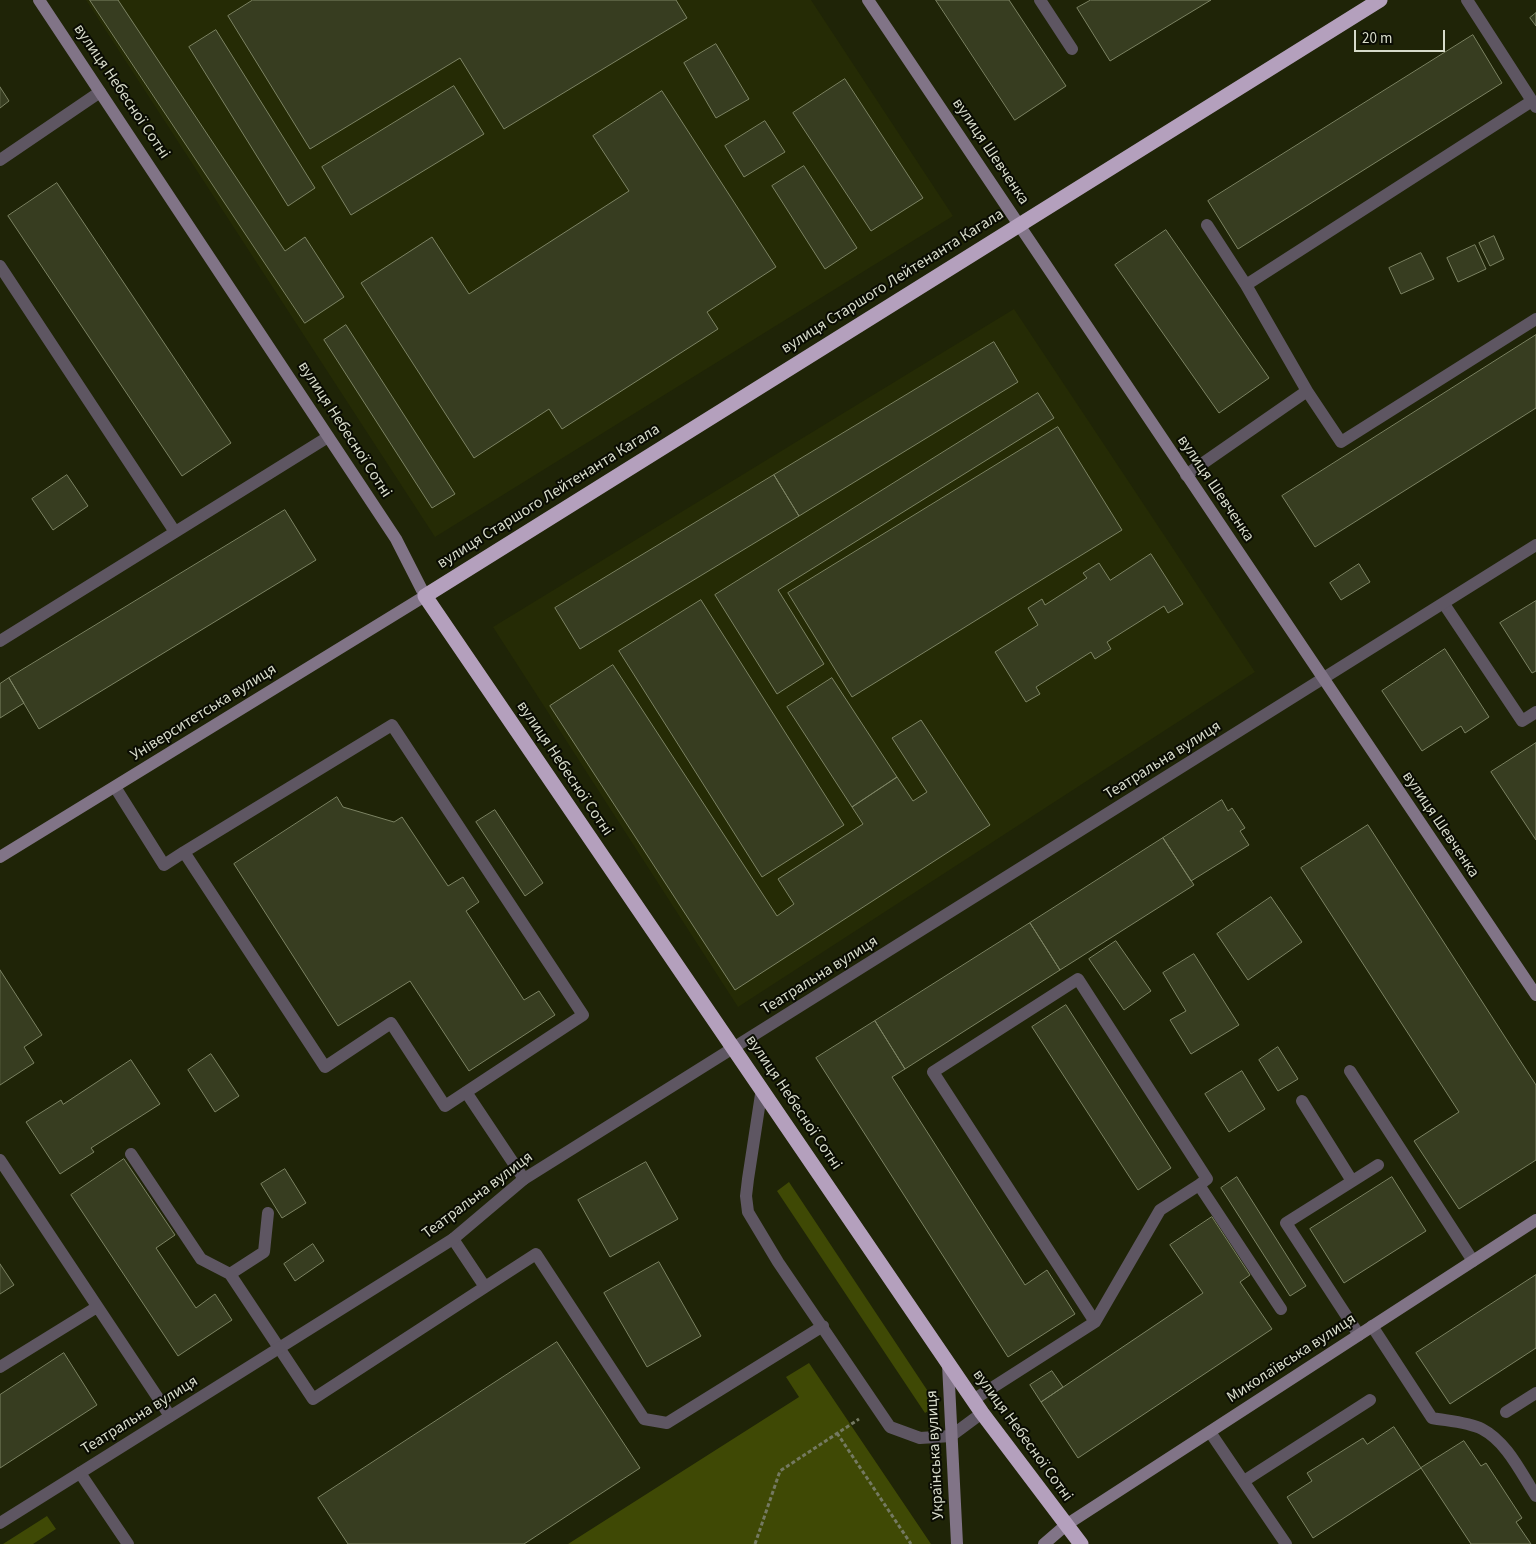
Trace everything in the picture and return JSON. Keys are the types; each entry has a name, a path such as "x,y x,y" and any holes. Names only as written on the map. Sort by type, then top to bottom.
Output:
{"highway":[{"name":"вулиця Старшого Лейтенанта Кагала","path":"425,596 1380,0"},
{"name":"вулиця Небесної Сотні","path":"425,596 762,1088 982,1414 1081,1544"}],"street":[{"name":"вулиця Небесної Сотні","path":"39,0 396,540 425,596"},
{"name":"вулиця Шевченка","path":"868,0 1322,680 1536,995"},
{"path":"1246,285 1534,104 1467,0"},
{"path":"1044,1 1072,49"},
{"path":"0,160 100,92"},
{"path":"1206,225 1246,285 1308,391 1341,442 1536,319"},
{"path":"0,266 175,532"},
{"path":"1186,475 1308,391"},
{"path":"0,641 328,437"},
{"name":"Театральна вулиця","path":"0,1523 453,1240 524,1179 735,1049 1536,545"},
{"name":"Університетська вулиця","path":"0,857 425,596"},
{"path":"1444,604 1522,721 1536,712"},
{"path":"115,787 164,864 392,725 583,1015 445,1106 391,1023 325,1066 184,852"},
{"path":"973,1400 1095,1322 1160,1210 1207,1180 1078,979 933,1072 1095,1322"},
{"path":"1350,1071 1473,1261"},
{"path":"762,1088 746,1196 748,1212 778,1262 824,1326 890,1427 920,1438 952,1436 982,1414"},
{"path":"466,1092 524,1179"},
{"path":"1302,1101 1352,1181"},
{"path":"132,1154 201,1259 230,1274 313,1399 536,1254 644,1418 667,1423 824,1326"},
{"path":"0,1160 170,1416"},
{"path":"1359,1335 1286,1223 1378,1165"},
{"path":"1198,1185 1281,1309"},
{"path":"230,1274 264,1252 268,1212"},
{"name":"Миколаївська вулиця","path":"1044,1544 1066,1525 1536,1220"},
{"path":"453,1240 485,1287"},
{"path":"0,1368 97,1307"},
{"path":"1372,1326 1432,1418 1481,1429 1493,1436 1502,1444 1536,1496"},
{"name":"Українська вулиця","path":"948,1364 957,1544"},
{"path":"1506,1412 1536,1393"},
{"path":"1244,1481 1370,1400"},
{"path":"1210,1432 1286,1544"},
{"path":"80,1473 128,1544"}],"path":[{"path":"755,1544 780,1472 877,1407"},
{"path":"838,1433 911,1544"}],"shaded area":[{"path":"86,0 811,0 953,216 435,537"},
{"path":"1014,309 1255,672 738,1007 493,627"},
{"path":"789,1182 937,1405 925,1413 777,1191"},
{"path":"809,1363 931,1544 568,1544 799,1397 786,1377"},
{"path":"47,1516 56,1529 33,1544 3,1544"}],"building":[{"path":"90,0 118,0 285,251 305,237 344,297 305,323"},
{"path":"253,0 676,0 687,18 504,129 460,58 310,149 228,16"},
{"path":"936,0 1009,0 1066,86 1015,120"},
{"path":"1091,0 1211,0 1110,61 1077,8"},
{"path":"1536,13 1536,26 1530,18"},
{"path":"216,30 315,188 288,206 189,47"},
{"path":"1473,35 1502,83 1238,249 1208,201"},
{"path":"716,44 749,99 716,118 684,63"},
{"path":"845,79 923,198 871,231 793,113"},
{"path":"454,86 484,134 351,215 322,167"},
{"path":"0,87 9,101 0,108"},
{"path":"662,91 776,267 707,312 718,329 562,429 549,409 474,458 361,283 432,237 469,294 629,191 593,136"},
{"path":"765,121 785,152 744,177 725,146"},
{"path":"804,166 857,248 825,269 772,186"},
{"path":"57,183 231,443 182,476 8,216"},
{"path":"1166,230 1269,378 1219,413 1115,265"},
{"path":"1494,236 1504,259 1490,266 1479,243"},
{"path":"1475,245 1486,269 1458,282 1447,258"},
{"path":"1421,253 1434,279 1401,294 1389,268"},
{"path":"346,325 455,494 432,508 324,340"},
{"path":"1536,335 1536,408 1315,547 1282,496"},
{"path":"994,342 1018,382 799,516 774,475"},
{"path":"1038,393 1054,418 778,590 824,664 777,694 715,595"},
{"path":"1058,427 1122,530 852,697 788,593"},
{"path":"67,475 88,506 53,530 32,499"},
{"path":"774,475 799,516 580,649 555,608"},
{"path":"285,510 316,560 39,729 9,678"},
{"path":"1151,554 1183,604 1168,613 1164,606 1107,642 1111,649 1095,659 1091,652 1036,687 1040,694 1026,702 995,652 1038,625 1028,608 1042,599 1045,605 1087,578 1083,573 1099,563 1110,580"},
{"path":"1359,564 1370,582 1341,600 1330,583"},
{"path":"701,600 844,825 762,877 619,651"},
{"path":"1536,601 1536,671 1532,673 1500,623"},
{"path":"1445,649 1489,717 1465,733 1461,726 1422,751 1382,691"},
{"path":"613,665 777,916 794,904 778,879 863,824 852,807 897,777 913,801 927,792 892,738 921,720 990,825 735,990 550,706"},
{"path":"9,678 24,703 0,718 0,684"},
{"path":"832,678 897,777 852,807 787,707"},
{"path":"1536,743 1536,840 1491,772"},
{"path":"337,797 343,807 394,822 402,817 448,886 463,877 479,902 466,911 524,1000 539,991 555,1015 469,1071 410,981 338,1026 234,864"},
{"path":"1222,800 1228,811 1232,808 1245,828 1240,831 1249,845 1191,881 1163,838"},
{"path":"495,810 543,883 525,896 476,822"},
{"path":"1368,825 1536,1085 1536,1160 1459,1209 1414,1141 1459,1112 1301,868"},
{"path":"1163,838 1194,885 1060,970 1030,923"},
{"path":"1271,897 1302,942 1248,980 1217,934"},
{"path":"1030,923 1060,970 905,1069 875,1021"},
{"path":"1116,941 1151,991 1124,1010 1089,959"},
{"path":"1194,954 1239,1025 1191,1054 1170,1020 1186,1011 1163,973"},
{"path":"0,970 42,1035 24,1047 34,1063 0,1085"},
{"path":"1066,1005 1171,1168 1138,1190 1032,1027"},
{"path":"875,1021 905,1069 892,1077 1025,1285 1047,1270 1075,1314 1008,1357 816,1058"},
{"path":"1278,1047 1298,1079 1278,1091 1259,1060"},
{"path":"211,1054 239,1096 215,1112 188,1070"},
{"path":"131,1060 160,1104 91,1148 94,1152 60,1174 26,1122 61,1100 63,1104"},
{"path":"1242,1071 1265,1109 1229,1132 1205,1094"},
{"path":"124,1159 175,1235 156,1248 196,1308 215,1294 232,1320 178,1356 71,1195"},
{"path":"646,1162 678,1219 610,1257 578,1200"},
{"path":"285,1169 306,1203 282,1218 261,1184"},
{"path":"1237,1177 1306,1286 1290,1296 1221,1188"},
{"path":"1392,1177 1426,1231 1344,1283 1310,1229"},
{"path":"1212,1217 1250,1275 1240,1282 1272,1329 1078,1458 1041,1402 1203,1293 1170,1245"},
{"path":"313,1244 324,1261 295,1281 284,1264"},
{"path":"659,1262 701,1336 647,1367 604,1293"},
{"path":"0,1264 14,1285 0,1294"},
{"path":"1536,1275 1536,1348 1450,1404 1416,1353"},
{"path":"557,1342 640,1468 524,1544 348,1544 318,1498"},
{"path":"64,1353 97,1405 0,1468 0,1395"},
{"path":"1052,1371 1063,1387 1041,1402 1030,1385"},
{"path":"1394,1427 1421,1468 1313,1538 1287,1497 1312,1481 1307,1473 1363,1438 1367,1444"},
{"path":"1464,1441 1481,1466 1486,1463 1522,1518 1516,1522 1531,1544 1471,1544 1421,1468"}]}
